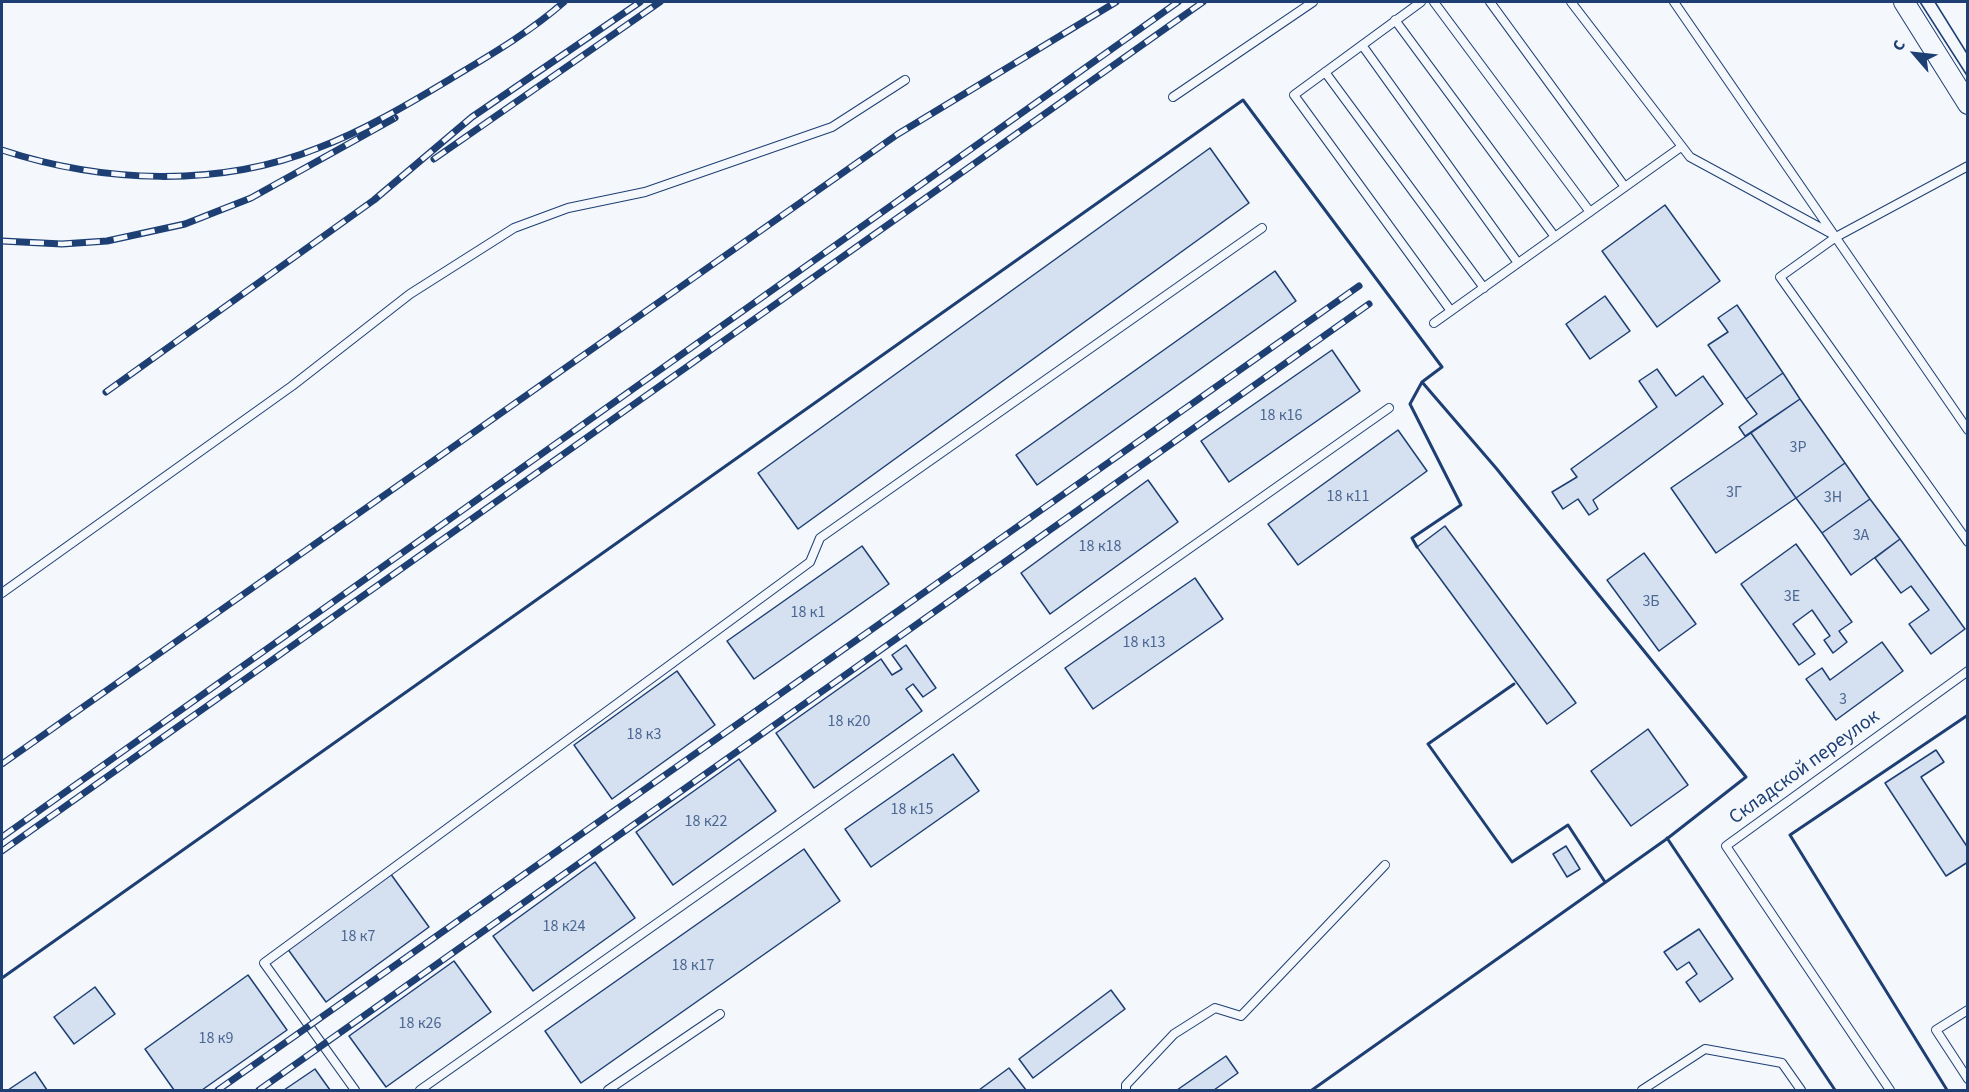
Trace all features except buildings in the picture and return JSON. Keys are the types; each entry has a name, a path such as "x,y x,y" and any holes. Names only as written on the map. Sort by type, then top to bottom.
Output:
{"street":[{"path":"1904,2 1968,104"}],"lane":[{"path":"1173,97 1313,2"},
{"path":"1420,2 1294,95 1451,311"},
{"path":"1434,2 1590,212"},
{"path":"1490,2 1625,187"},
{"path":"1571,2 1690,157 1836,237"},
{"path":"1674,2 1968,430"},
{"path":"1395,20 1555,237"},
{"path":"1362,45 1518,263"},
{"path":"1325,72 1484,288"},
{"path":"2,593 292,386 410,294 514,228 568,208 645,192 832,127 905,80"},
{"path":"1434,323 1682,147"},
{"path":"1968,166 1836,237 1780,277 1968,542"},
{"path":"354,1090 264,963 810,562 820,538 1262,228"},
{"path":"420,1090 1389,408"},
{"name":"Складской переулок","path":"1890,1090 1726,846 1968,671"},
{"path":"1126,1090 1126,1085 1174,1034 1215,1008 1241,1016 1385,865"},
{"path":"1968,1010 1936,1030 1968,1079"},
{"path":"608,1090 720,1014"},
{"path":"1642,1090 1705,1049 1782,1063 1800,1090"}],"tram line":[{"path":"1920,2 1968,77"},
{"path":"1935,2 1968,55"}],"railway":[{"path":"2,150 80,169 160,176 201,175 241,170 280,161 318,148 368,126 507,44 564,2"},
{"path":"106,392 374,200 472,117 640,2"},
{"path":"434,159 660,2"},
{"path":"2,764 898,134 1116,2"},
{"path":"2,837 1178,2"},
{"path":"2,851 1203,2"},
{"path":"2,241 62,244 107,241 185,224 251,198 395,118"},
{"path":"218,1090 1359,286"},
{"path":"259,1090 1369,304"}],"wall":[{"path":"2,978 1243,100 1442,367 1422,382 1496,468 1746,777 1668,838 1312,1090"},
{"path":"1417,547 1412,538 1461,505 1410,404 1422,382"},
{"path":"1514,684 1428,744 1512,862 1568,825 1605,882"},
{"path":"1947,1090 1790,835 1968,715"},
{"path":"1667,838 1835,1090"}]}
